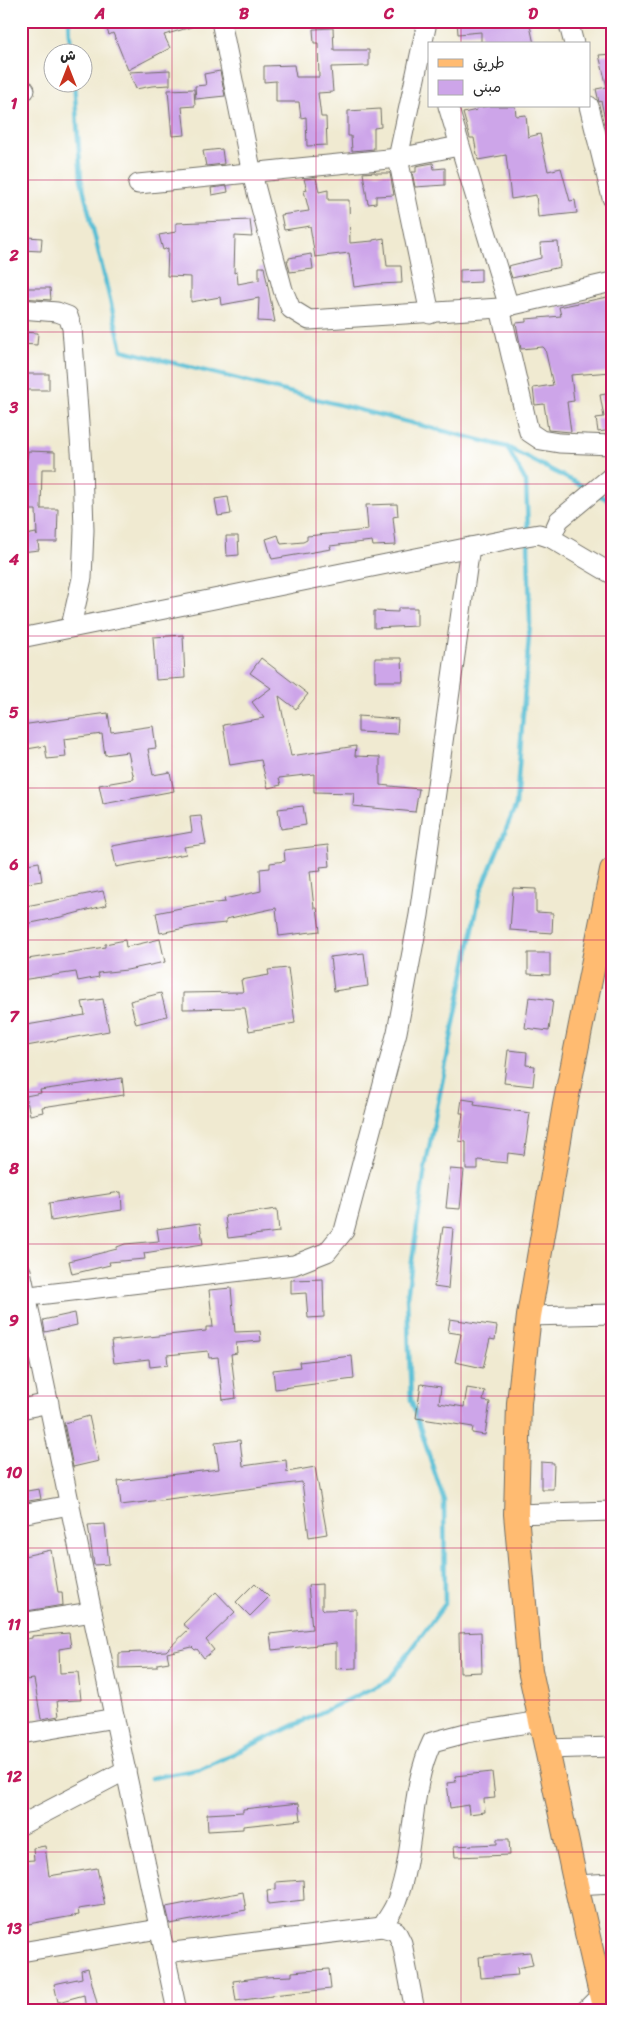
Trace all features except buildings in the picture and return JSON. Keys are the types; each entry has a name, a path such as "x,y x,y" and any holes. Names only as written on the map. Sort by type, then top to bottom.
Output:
{"main road":[{"path":"597,2006 576,1885 530,1670 516,1514 518,1403 530,1316 565,1105 612,870"}],"street":[{"path":"221,21 252,174 283,290 291,309 309,320 504,308 612,282"},
{"path":"568,21 573,42"},
{"path":"427,31 398,158 430,314"},
{"path":"449,108 504,308 528,432 541,440 559,444 612,445"},
{"path":"590,108 612,198"},
{"path":"138,184 398,158 459,146"},
{"path":"21,309 57,312 68,316 72,328 82,465 84,530 82,578 71,626"},
{"path":"545,536 559,520 612,476"},
{"path":"21,638 71,626 515,538 545,536 612,574"},
{"path":"24,1297 294,1264 327,1252 344,1231 396,1032 419,914 470,547"},
{"path":"21,1270 24,1297 49,1403 177,2011"},
{"path":"530,1316 612,1314"},
{"path":"21,1409 49,1403"},
{"path":"21,1514 70,1505"},
{"path":"516,1514 612,1511"},
{"path":"21,1623 92,1612"},
{"path":"21,1734 115,1718"},
{"path":"382,1927 397,1902 408,1860 423,1761 432,1742 466,1732 541,1721"},
{"path":"547,1749 612,1747"},
{"path":"21,1826 126,1770"},
{"path":"576,1885 612,1883"},
{"path":"165,1953 382,1927 396,1931 402,1943 415,2011"},
{"path":"21,1952 159,1929"}],"waterway":[{"path":"69,21 70,42"},
{"path":"75,92 81,179 122,350 507,447 588,489"},
{"path":"507,447 526,482 528,531"},
{"path":"597,494 612,502"},
{"path":"151,1778 201,1769 388,1681 445,1604 444,1501 411,1400 407,1297 425,1168 480,893 516,805 530,623 528,542"}]}
